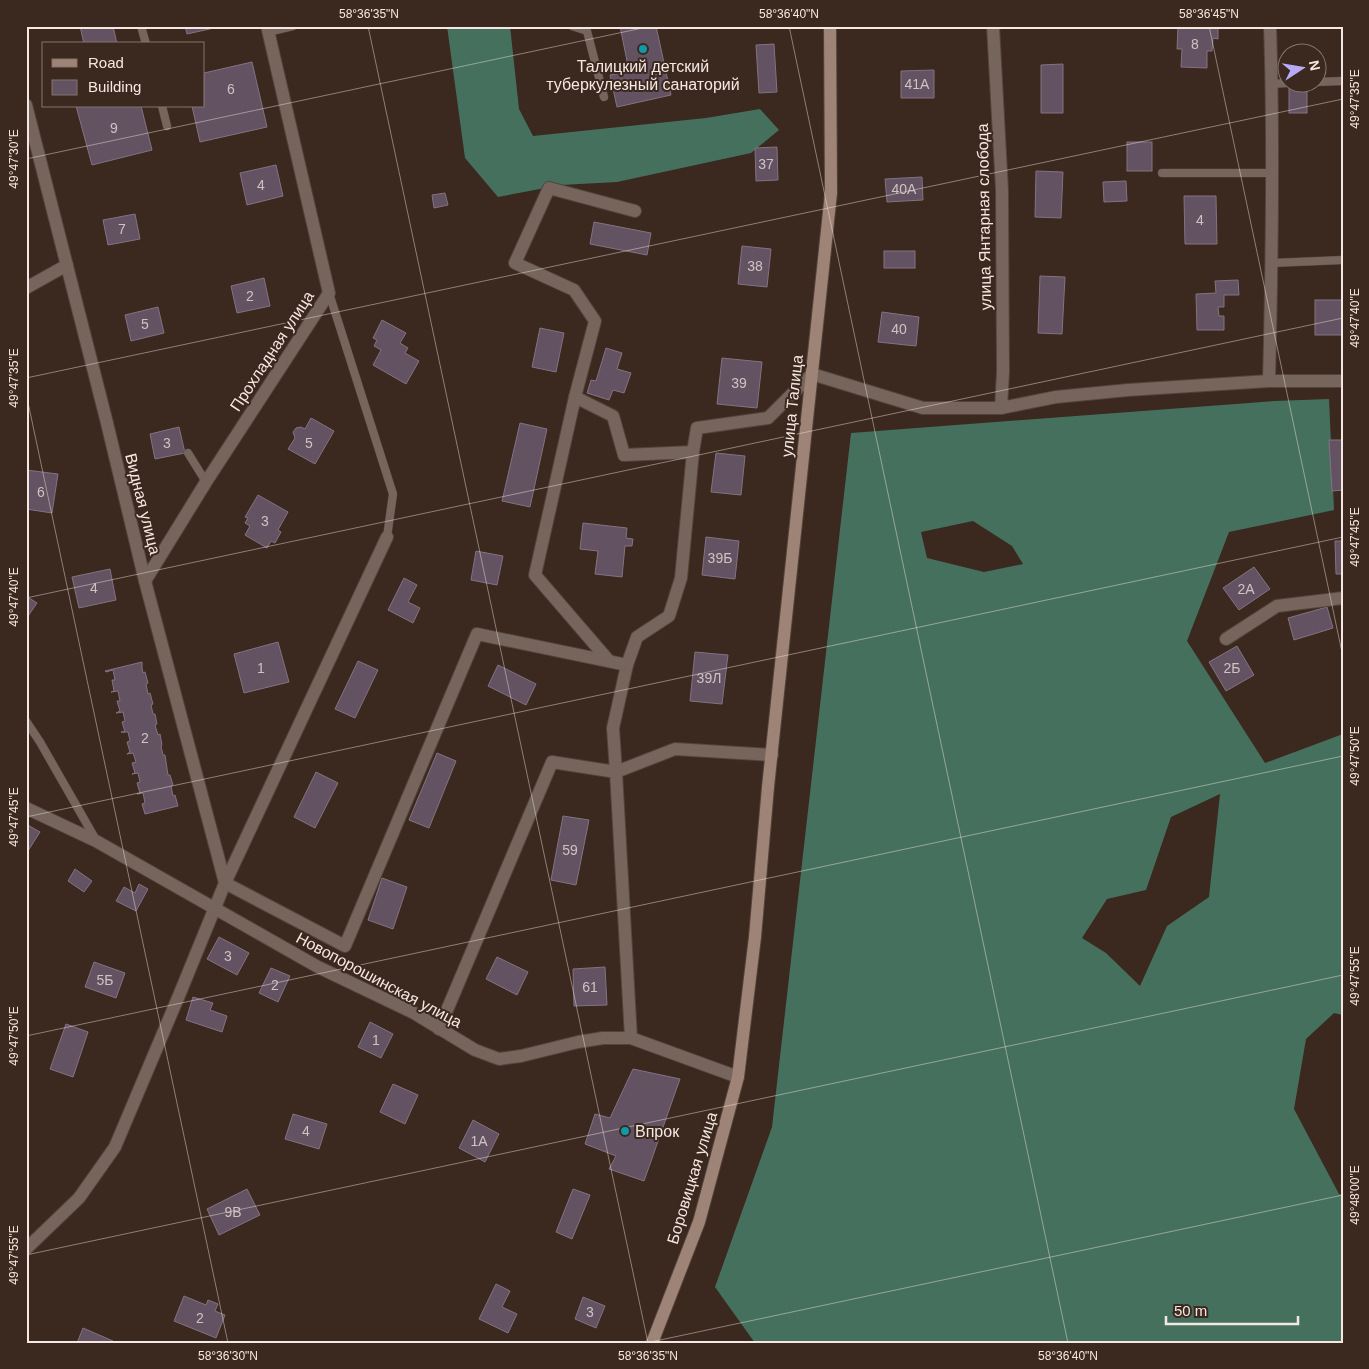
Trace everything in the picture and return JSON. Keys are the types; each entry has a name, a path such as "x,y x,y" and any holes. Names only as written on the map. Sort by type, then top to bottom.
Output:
{"street":[{"name":"улица Талица","path":"768,788 831,193 830,26"},
{"name":"улица Янтарная слобода","path":"994,26 1002,190 1003,372 1001,408"},
{"path":"1269,381 1273,173 1270,26"},
{"name":"Прохладная улица","path":"144,581 329,293 268,29"},
{"name":"Видная улица","path":"26,104 144,581 225,884"},
{"path":"609,661 535,575 575,397 595,321 574,290 515,263 549,188 636,211"},
{"path":"26,288 67,264"},
{"path":"631,1038 613,728 627,664 637,636 669,616 681,578 697,428 768,418 812,374 923,408 1001,408 1056,397 1128,390 1269,381 1343,381"},
{"path":"575,397 613,416 624,454 693,452"},
{"path":"26,1249 79,1198 115,1147 225,884 387,537"},
{"path":"1226,639 1277,606 1343,598"},
{"path":"225,884 344,946 477,634 627,664"},
{"path":"439,1029 552,762 616,772 675,749 772,755"},
{"name":"Боровицкая улица","path":"652,1343 699,1222 738,1077 755,937 768,788"},
{"name":"Новопорошинская улица","path":"26,808 96,840 318,967 414,1013 475,1050 499,1059 603,1038 631,1038 738,1077"}],"lane":[{"path":"141,26 145,42"},
{"path":"268,29 293,26"},
{"path":"572,26 587,31 604,97"},
{"path":"1326,82 1343,81"},
{"path":"1272,84 1276,84"},
{"path":"162,108 167,126"},
{"path":"1162,173 1273,173"},
{"path":"1272,263 1343,260"},
{"path":"329,293 393,494 387,537"},
{"path":"188,453 206,482"},
{"path":"26,721 96,840"}],"green space":[{"path":"447,26 510,26 519,109 533,136 706,118 760,109 779,130 751,153 617,182 561,185 498,197 465,158"},
{"path":"1329,399 1334,510 1229,532 1187,641 1265,763 1343,734 1343,1015 1334,1013 1306,1039 1294,1109 1339,1194 1343,1195 1343,1343 755,1343 715,1287 772,1127 851,433 1274,401","holes":["973,521 1012,546 1023,564 984,572 927,558 921,532","1220,794 1209,897 1167,926 1140,986 1106,953 1082,938 1107,899 1146,890 1171,817"]}],"building":[{"path":"80,26 113,26 117,42 84,42"},
{"path":"185,26 223,26 187,34"},
{"name":"Талицкий детский туберкулезный санаторий","path":"620,26 656,26 671,95 617,107 610,75 629,71"},
{"path":"1178,26 1218,26 1218,39 1213,38 1212,51 1207,51 1207,68 1181,67 1182,49 1177,49"},
{"path":"774,44 777,92 759,93 756,45"},
{"path":"252,62 267,127 200,142 192,108 205,108 205,73"},
{"path":"1063,64 1063,113 1041,113 1041,65"},
{"path":"934,70 934,98 901,98 901,71"},
{"path":"1289,92 1307,92 1307,113 1289,113"},
{"path":"77,108 142,108 152,150 92,165"},
{"path":"1127,142 1152,142 1152,171 1127,171"},
{"path":"777,147 778,180 756,181 755,148"},
{"path":"276,165 283,196 247,205 240,173"},
{"path":"1036,171 1063,172 1061,218 1035,217"},
{"path":"922,177 923,200 887,202 885,179"},
{"path":"1126,181 1127,201 1104,202 1103,182"},
{"path":"445,193 448,205 434,208 432,195"},
{"path":"1184,196 1216,196 1217,244 1185,244"},
{"path":"135,214 140,239 108,245 103,220"},
{"path":"594,222 651,233 647,255 590,244"},
{"path":"742,246 771,249 767,287 738,284"},
{"path":"884,251 915,251 915,268 884,268"},
{"path":"1040,276 1065,277 1062,334 1038,333"},
{"path":"264,278 270,306 237,313 231,286"},
{"path":"1238,280 1239,295 1224,295 1224,307 1218,307 1219,316 1224,316 1224,330 1197,330 1196,294 1216,293 1215,281"},
{"path":"1315,300 1343,300 1343,335 1315,335"},
{"path":"158,307 164,333 131,341 125,315"},
{"path":"882,312 919,317 916,346 878,342"},
{"path":"382,320 406,333 400,343 408,348 405,353 419,361 406,384 373,365 381,350 374,346 377,340 373,338"},
{"path":"540,328 564,333 556,372 532,367"},
{"path":"606,348 622,353 617,369 631,373 624,393 613,390 609,400 587,393 591,380 596,381"},
{"path":"722,358 762,362 757,408 717,404"},
{"path":"311,418 334,431 315,464 288,449 295,438 293,432 296,428 301,427 305,429"},
{"path":"520,423 547,429 530,507 502,501"},
{"path":"179,427 185,453 155,459 150,434"},
{"path":"1329,440 1343,440 1343,490 1332,491"},
{"path":"716,453 745,456 741,495 711,492"},
{"path":"26,470 58,474 52,513 26,509"},
{"path":"258,495 288,512 278,530 281,532 275,543 271,541 267,548 245,535 250,526 245,523 248,518 245,517"},
{"path":"583,523 627,528 626,538 633,539 632,546 625,546 622,577 595,574 598,551 580,549"},
{"path":"706,537 739,541 735,579 702,575"},
{"path":"1335,541 1343,541 1343,574 1336,574"},
{"path":"476,551 503,556 497,585 471,580"},
{"path":"1254,567 1270,589 1239,610 1223,588"},
{"path":"110,569 116,600 79,608 72,577"},
{"path":"404,578 417,585 408,602 420,608 413,623 388,610"},
{"path":"26,596 37,603 26,619"},
{"path":"1327,607 1333,628 1294,640 1288,618"},
{"path":"278,642 289,682 244,693 234,654"},
{"path":"1237,646 1254,675 1226,691 1209,662"},
{"path":"695,652 728,655 722,704 690,701"},
{"path":"358,661 378,670 355,718 335,709"},
{"path":"142,662 143,673 145,672 148,683 146,684 148,694 150,693 153,704 151,705 157,724 155,725 158,735 160,734 168,775 170,775 173,785 171,786 173,796 175,795 178,806 145,814 142,804 145,803 143,793 137,794 140,793 137,783 140,782 138,773 132,774 135,773 132,763 136,762 133,753 127,754 130,752 127,742 130,741 128,732 125,732 122,722 125,721 123,712 116,713 120,711 117,701 120,701 118,691 111,692 114,691 112,680 115,680 113,670 105,671"},
{"path":"498,665 536,684 526,705 488,686"},
{"path":"437,753 456,761 429,828 409,820"},
{"path":"316,772 338,783 315,828 294,817"},
{"path":"563,816 589,820 576,885 551,880"},
{"path":"26,824 40,832 26,854"},
{"path":"75,869 92,881 84,892 68,881"},
{"path":"382,878 407,887 393,929 368,920"},
{"path":"139,884 148,889 136,911 116,901 124,887 135,893"},
{"path":"219,937 249,953 237,975 207,959"},
{"path":"497,957 528,972 517,995 486,979"},
{"path":"94,962 125,973 116,998 85,987"},
{"path":"605,967 607,1005 574,1006 573,969"},
{"path":"271,968 290,976 278,1002 259,993"},
{"path":"193,997 213,1003 210,1010 227,1016 222,1032 186,1020"},
{"path":"370,1022 393,1034 381,1058 358,1047"},
{"path":"66,1024 88,1032 73,1077 50,1069"},
{"name":"Впрок","path":"633,1069 680,1079 644,1181 609,1169 616,1156 585,1144 595,1114 610,1118"},
{"path":"393,1084 418,1095 405,1124 380,1112"},
{"path":"293,1114 327,1124 319,1149 285,1139"},
{"path":"473,1120 499,1134 485,1162 459,1148"},
{"path":"247,1189 260,1215 219,1235 207,1209"},
{"path":"573,1189 590,1195 572,1239 556,1232"},
{"path":"496,1284 510,1291 502,1307 517,1314 508,1333 479,1319"},
{"path":"184,1296 206,1305 208,1300 218,1304 215,1311 225,1315 216,1338 174,1321"},
{"path":"583,1297 605,1306 596,1328 575,1319"},
{"path":"83,1328 113,1341 112,1343 77,1343"}],"place":[{"name":"Талицкий детский туберкулезный санаторий","path":"643,49"},
{"name":"Впрок","path":"625,1131"}]}
